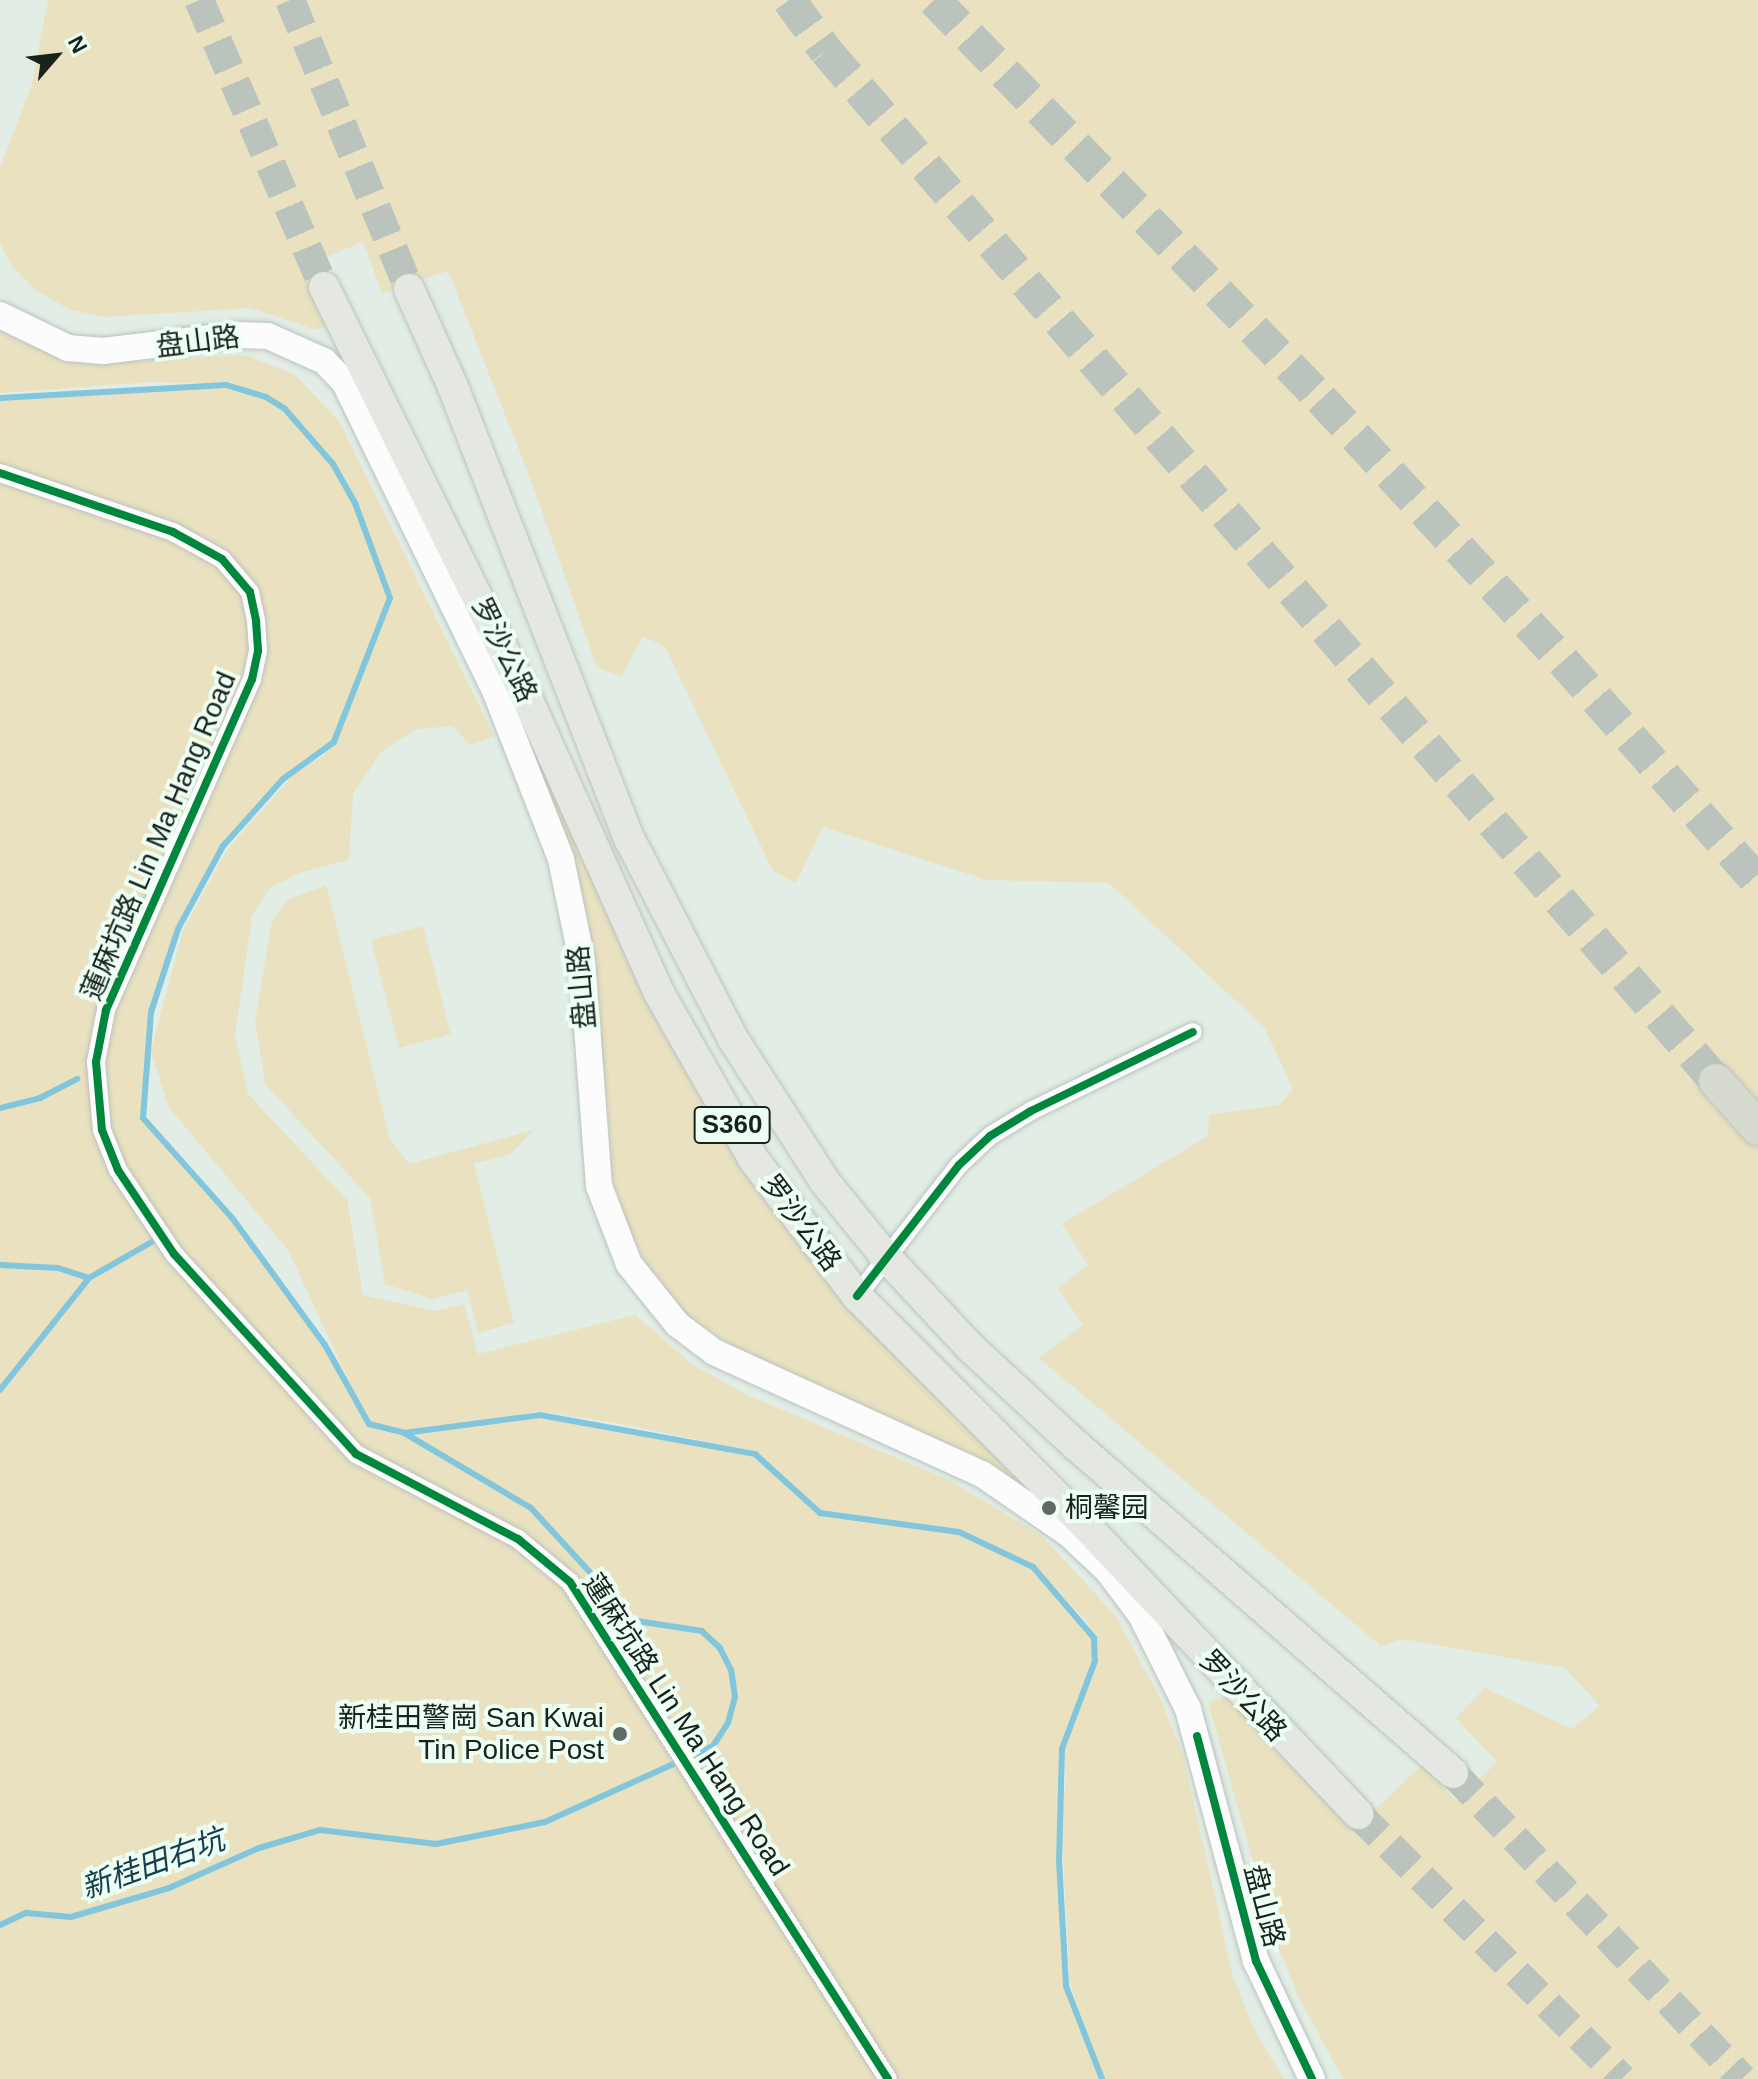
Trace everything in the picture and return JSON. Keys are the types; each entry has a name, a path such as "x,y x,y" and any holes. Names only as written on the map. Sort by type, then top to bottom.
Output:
{"highway":[{"path":"1716,1081 1758,1128"}],"main road":[{"name":"罗沙公路","path":"324,287 528,700 610,891 694,1060 776,1193 857,1296 1085,1525 1358,1814"},
{"name":"罗沙公路","path":"409,289 453,387 630,840 671,926 733,1039 825,1182 886,1257 971,1348 1078,1447 1453,1773"},
{"name":"盘山路","path":"0,315 68,348 103,351 236,335 268,336 324,361 345,383 501,705 561,859 582,960 599,1186 629,1264 677,1324 714,1352 982,1474 1069,1534 1141,1615 1188,1709 1197,1736 1256,1961 1312,2079"}],"street":[{"name":"蓮麻坑路 Lin Ma Hang Road","path":"0,473 173,532 222,559 250,592 256,621 258,651 252,679 106,1010 96,1062 102,1130 118,1170 174,1254 356,1454 518,1539 552,1562 587,1603 888,2079"},
{"path":"857,1296 959,1165 990,1136 1193,1032"}],"shaded area":[{"path":"48,0 1758,0 1758,2079 1343,2079 1298,1996 1275,1939 1208,1702 1257,1687 1376,1809 1422,1765 1456,1801 1497,1762 1456,1718 1485,1688 1572,1729 1600,1706 1565,1668 1404,1639 1381,1646 1039,1358 1083,1325 1058,1288 1088,1265 1062,1224 1208,1136 1209,1115 1279,1105 1293,1089 1264,1027 1109,883 987,880 823,827 796,883 773,871 665,647 643,636 621,677 597,667 529,475 448,271 382,293 363,242 318,260 342,320 316,330 250,308 105,317 71,310 38,292 11,265 0,243 0,168 32,84"},
{"path":"0,332 62,358 100,363 245,355 294,374 339,421 494,736 470,745 453,726 416,729 381,752 353,794 349,860 302,872 270,888 252,916 235,1036 248,1094 347,1200 363,1295 435,1311 464,1304 478,1354 635,1315 693,1365 745,1394 949,1480 1041,1535 1115,1615 1160,1698 1183,1755 1233,1977 1257,2035 1284,2079 1103,2079 1070,1984 1061,1822 1066,1782 1064,1750 1097,1663 1096,1638 1087,1622 1034,1566 1090,1630 1095,1661 1062,1749 1059,1834 1069,1988 1101,2079 0,2079 0,397 222,384 151,382 0,393","holes":["278,402 307,429 336,464 350,487 392,597 378,630 390,598 355,503 333,464","338,733 335,743 323,756 293,775 227,850 183,930 151,1051 168,1106 288,1250 364,1413 321,1338 236,1224 166,1139 151,1129 143,1110 146,1043 174,939 223,846 292,773 321,755","540,1411 623,1424 756,1452 821,1512 960,1531 1033,1566 951,1531 820,1513 755,1454 540,1415 447,1426"]},
{"path":"546,760 736,1151 1012,1466 1021,1484 758,1361 691,1319 662,1289 627,1230 613,1181 595,966 582,895 537,763"},
{"path":"326,885 390,1139 409,1164 534,1130 511,1154 474,1164 514,1323 478,1333 467,1290 432,1299 385,1284 370,1198 266,1085 255,1022 272,921 289,899"},
{"path":"423,926 451,1034 399,1048 371,940"}],"waterway":[{"path":"0,398 226,385 266,397 285,409 333,464 355,503 390,598 334,742 283,779 223,846 178,929 151,1012 143,1118 233,1219 325,1345 369,1424 404,1433 540,1415 755,1454 820,1513 959,1532 1033,1567 1094,1638 1095,1661 1062,1749 1059,1860 1066,1986 1102,2079"},
{"path":"0,1108 40,1098 77,1079"},
{"path":"0,1390 89,1278 155,1240"},
{"path":"0,1265 58,1268 89,1278"},
{"name":"新桂田右坑","path":"0,1925 26,1913 71,1917 169,1888 259,1848 320,1830 436,1844 545,1822 713,1746 728,1723 735,1697 731,1670 720,1648 702,1631 624,1619 597,1580 531,1508 404,1433"}],"tunnel":[{"path":"199,0 324,287"},
{"path":"290,0 409,289"},
{"path":"789,0 826,51 1716,1081"},
{"path":"934,0 1321,399 1563,661 1758,882"},
{"path":"1453,1773 1742,2079"},
{"path":"1358,1814 1622,2079"}],"cycle path":[{"path":"0,473 173,532 222,559 250,592 256,621 258,651 252,679 106,1010 96,1062 102,1130 118,1170 174,1254 356,1454 518,1539 570,1582 888,2079"},
{"path":"857,1296 959,1165 990,1136 1031,1111 1193,1032"},
{"path":"1197,1736 1256,1961 1312,2079"}],"place":[{"name":"桐馨园","path":"1049,1508"},
{"name":"新桂田警崗 San Kwai Tin Police Post","path":"620,1734"}]}
